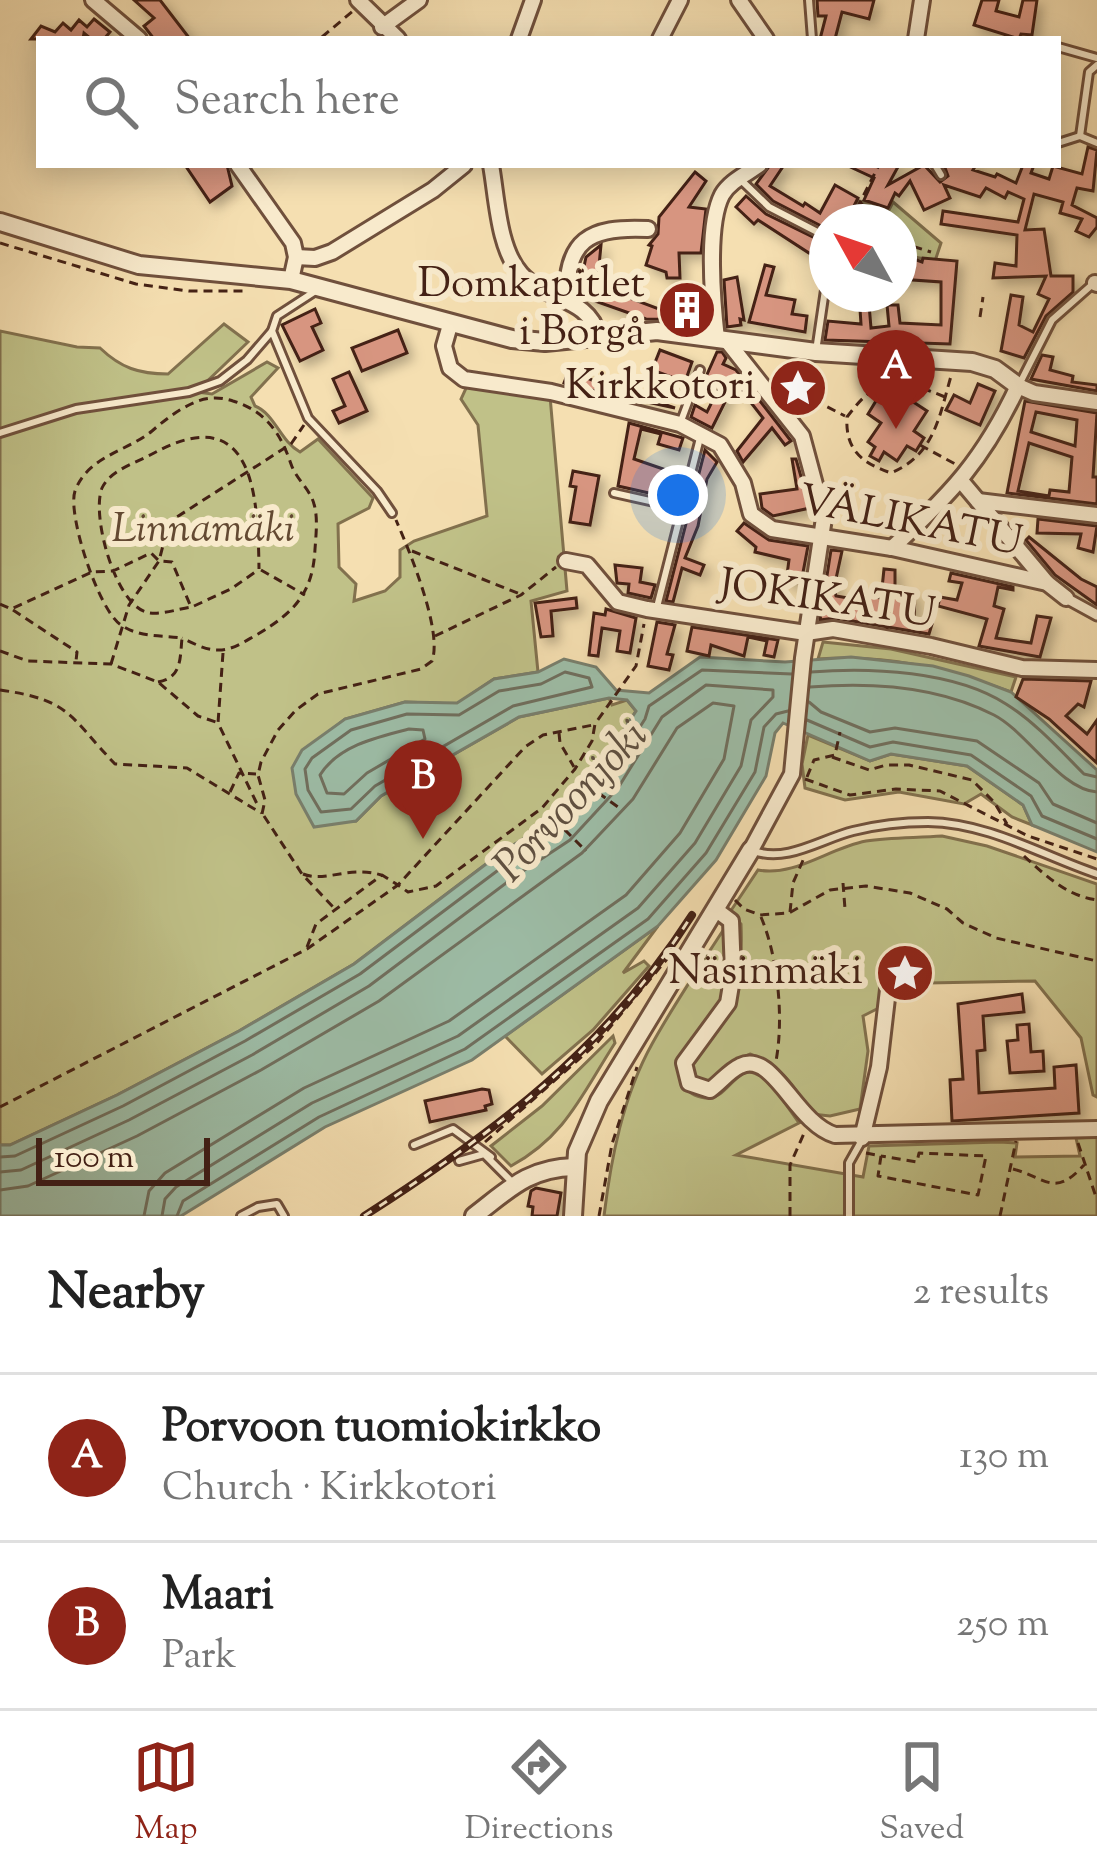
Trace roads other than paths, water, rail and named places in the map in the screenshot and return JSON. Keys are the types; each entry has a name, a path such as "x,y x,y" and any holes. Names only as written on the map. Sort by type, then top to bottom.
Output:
{"street":[{"path":"93,0 136,36"},
{"path":"382,27 419,0"},
{"path":"520,36 533,0"},
{"path":"662,36 680,0"},
{"path":"739,0 764,36"},
{"path":"916,36 922,0"},
{"path":"360,2 394,36"},
{"path":"240,168 293,243 296,257 291,280"},
{"path":"296,257 315,258 332,252 460,168"},
{"path":"492,168 509,256 524,277 595,320 598,336"},
{"path":"573,1216 574,1167 598,1101 751,850 791,774 824,518 802,436 722,340 714,224 721,197 755,168"},
{"path":"0,222 139,265 291,280 450,325 544,342 657,331 816,352 955,361 995,369 1034,393 1097,402"},
{"path":"567,301 566,266 585,240 622,228 648,229"},
{"name":"VÄLIKATU","path":"450,325 444,346 450,368 464,379 551,392 680,424 720,445 760,524 1047,583 1097,615"},
{"path":"892,548 964,478 996,433 1018,386"},
{"path":"964,478 1047,583"},
{"path":"978,501 1097,515"},
{"name":"JOKIKATU","path":"566,561 587,565 618,602 652,609 806,633 833,629 1022,668 1097,670"},
{"path":"715,909 731,921 734,933 728,1003 684,1063 685,1074 696,1088 710,1090 737,1066 764,1065 811,1124 860,1144 1097,1130"},
{"path":"860,1144 879,1067 889,981"},
{"path":"474,1216 545,1168 574,1167"}],"lane":[{"path":"809,0 812,36"},
{"path":"1061,48 1097,62 1089,72 1080,136"},
{"path":"1061,142 1080,136 1097,143"},
{"path":"937,168 941,176"},
{"path":"740,178 770,208 809,228"},
{"path":"1018,386 1052,320 1096,282"},
{"path":"0,433 76,409 189,392 220,380 247,360 272,331 277,316 320,287"},
{"path":"816,352 822,312"},
{"path":"272,331 308,418 392,513"},
{"path":"680,424 700,370"},
{"path":"652,609 700,434"},
{"path":"614,493 681,508"},
{"path":"751,850 770,856 852,831 926,822 962,824 1097,874"},
{"path":"414,1145 453,1129 491,1157 514,1185"},
{"path":"849,1216 848,1162 860,1144"},
{"path":"459,1161 477,1153 491,1157"},
{"path":"241,1216 277,1204 284,1216"}],"water":[{"name":"Porvoonjoki","path":"700,657 785,662 851,657 933,666 1011,692 1097,770 1097,852 1032,825 1023,805 967,766 891,754 870,761 783,723 775,733 766,776 716,860 658,926 472,1060 325,1127 181,1216 0,1216 0,1145 10,1145 117,1095 354,964 498,855 551,821 596,773 636,711 627,700 609,698 519,717 381,796 356,821 314,827 296,794 292,768 302,750 345,719 405,702 457,703 494,679 538,672 564,659 596,667 616,690 649,693"}],"railway":[{"path":"364,1216 459,1152 545,1084 623,1007 692,915"}],"place":[{"name":"Domkapitlet i Borgå","path":"687,310"},
{"name":"Kirkkotori","path":"798,388"},
{"name":"Porvoon tuomiokirkko","path":"896,429"},
{"name":"Maari","path":"423,839"},
{"name":"Näsinmäki","path":"905,973"}],"park label":[{"name":"Linnamäki","path":"203,531"}]}
